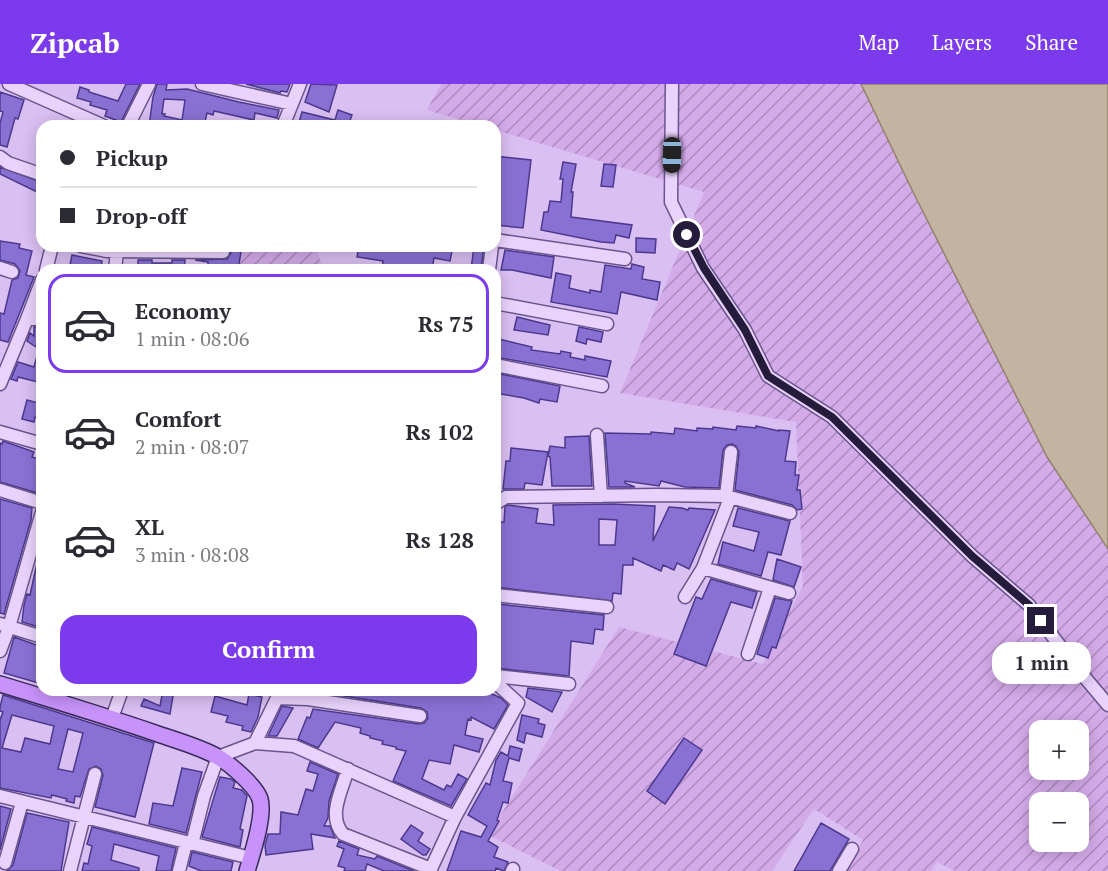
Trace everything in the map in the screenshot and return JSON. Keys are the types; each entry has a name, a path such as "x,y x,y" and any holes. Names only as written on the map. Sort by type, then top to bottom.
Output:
{"main road":[{"path":"0,684 36,695"},
{"path":"40,696 112,718 218,757 234,769 255,790 261,802 258,832 249,865"}],"street":[{"path":"9,84 90,120"},
{"path":"131,120 149,84"},
{"path":"202,84 233,87 292,104"},
{"path":"285,120 300,84"},
{"path":"672,84 671,202 704,268 745,330 768,376 832,417 972,556 1029,605 1108,705"},
{"path":"0,157 36,172"},
{"path":"501,241 625,259"},
{"path":"0,384 36,296"},
{"path":"501,304 607,324"},
{"path":"27,319 36,319"},
{"path":"501,367 602,386"},
{"path":"0,432 36,442"},
{"path":"597,435 601,496"},
{"path":"685,597 703,568 728,497 731,452"},
{"path":"0,489 36,501"},
{"path":"501,500 506,497 728,497 790,513"},
{"path":"0,651 4,625 36,530"},
{"path":"703,568 789,594"},
{"path":"748,654 770,588"},
{"path":"501,596 607,607"},
{"path":"4,625 36,635"},
{"path":"501,677 569,684"},
{"path":"348,770 335,813 338,828 343,834 431,870 455,817 518,703 501,687"},
{"path":"112,718 120,696"},
{"path":"255,743 277,698 300,696"},
{"path":"316,696 420,716"},
{"path":"179,871 218,757 255,743 294,746 455,817"},
{"path":"70,871 95,774"},
{"path":"0,796 189,844 249,865"},
{"path":"5,863 22,802"},
{"path":"839,871 852,849"}],"shaded area":[{"path":"441,84 861,84 1047,457 1108,549 1108,871 955,871 937,862 931,871 846,871 863,840 814,809 772,871 561,871 488,835 619,627 763,664 803,586 796,422 620,393 704,192 501,132 501,120 461,120 427,110"},
{"path":"861,84 1108,84 1108,549 1047,457"},
{"path":"242,252 317,252 321,264 240,264"}],"building":[{"path":"126,84 140,84 122,120 105,116 107,110 77,98 80,87 118,101"},
{"path":"157,84 167,84 166,90 187,89 279,110 277,118 255,113 254,120 214,111 213,115 207,113 205,120 182,120 150,120","holes":["164,99 185,100 182,120 164,116 165,114 162,114"]},
{"path":"246,84 290,84 287,92 281,91 280,93"},
{"path":"311,84 337,85 329,112 305,102"},
{"path":"0,92 24,100 18,119 15,118 7,147 0,145 0,123 3,112 0,111"},
{"path":"338,110 352,115 350,120 335,120"},
{"path":"302,112 335,120 300,120"},
{"path":"501,157 531,160 523,228 501,226"},
{"path":"563,162 576,164 571,192 573,192 571,217 632,225 629,238 616,235 614,243 601,242 541,230 544,212 548,212 550,201 561,202 563,179 560,179"},
{"path":"604,164 616,165 613,187 601,186"},
{"path":"0,167 36,180 36,192 0,174"},
{"path":"636,238 656,239 655,253 636,252"},
{"path":"0,241 20,244 19,248 32,251 26,275 34,277 8,342 0,340 0,313 4,314 12,280 18,278 20,271 15,264 0,260"},
{"path":"505,250 554,257 551,278 501,270"},
{"path":"241,252 239,264 208,264 208,262 195,260 227,259 231,253"},
{"path":"358,252 452,252 450,261 434,258 433,264 383,264 383,261 357,257"},
{"path":"473,252 483,252 482,264 472,264"},
{"path":"72,255 102,261 102,264 70,264"},
{"path":"138,260 172,263 172,260 185,260 185,264 138,264"},
{"path":"632,264 644,267 642,279 660,282 657,300 621,292 617,314 551,302 556,273 571,276 569,288 590,293 590,290 601,292 605,265 631,269"},
{"path":"517,317 550,325 548,335 514,330"},
{"path":"34,327 36,327 36,347 27,341 30,333 34,336"},
{"path":"579,327 603,332 601,342 587,339 586,344 576,341"},
{"path":"501,339 532,347 531,350 560,354 561,351 571,353 570,357 585,360 585,356 611,361 607,377 501,358"},
{"path":"36,360 36,382 18,377 17,381 11,379 18,362 34,367"},
{"path":"501,374 560,386 557,402 540,399 539,403 501,394"},
{"path":"27,400 36,402 34,422 22,419"},
{"path":"737,426 790,431 785,461 796,462 795,475 799,475 797,490 800,490 802,509 797,510 792,505 735,490 739,452 732,444 727,445 723,450 719,488 685,487 661,481 659,486 625,481 635,487 609,487 605,433 674,434 675,428 697,431 697,428 713,429 713,427 736,430"},
{"path":"589,436 592,486 552,486 550,457 548,456 550,446 565,448 565,437"},
{"path":"3,441 34,452 32,457 36,458 36,493 0,482 0,443 2,444"},
{"path":"511,448 548,452 542,485 525,483 524,489 503,489 506,461 510,461"},
{"path":"0,499 32,508 31,520 4,614 0,613"},
{"path":"508,505 538,509 536,523 554,525 553,505 655,506 653,541 669,507 715,510 689,569 677,563 674,570 663,565 661,571 633,558 633,565 623,565 621,594 613,593 612,601 501,588 501,522 504,522 505,507","holes":["599,519 617,520 615,545 599,545"]},
{"path":"738,508 790,521 781,555 768,552 761,576 718,564 723,542 754,551 759,532 733,526"},
{"path":"777,559 801,567 794,587 773,580"},
{"path":"36,568 36,626 22,622 27,594 30,595"},
{"path":"711,579 757,592 752,608 731,602 706,666 674,654 696,597 702,599"},
{"path":"775,598 792,601 776,648 772,647 768,658 757,654"},
{"path":"501,604 604,615 603,630 595,629 593,644 571,641 569,676 501,669"},
{"path":"14,637 36,645 36,682 4,673"},
{"path":"528,688 562,692 552,712 526,697"},
{"path":"3,695 154,743 135,817 95,807 103,775 101,769 96,766 89,769 80,797 75,796 74,803 52,795 51,798 0,788 0,720 3,712 0,711","holes":["12,715 54,726 50,744 25,738 21,752 2,748","68,729 83,733 73,772 58,769"]},
{"path":"162,696 173,696 170,714 141,706 144,699 160,706"},
{"path":"215,696 247,705 249,696 262,697 258,717 251,732 242,730 243,726 226,722 228,716 211,712"},
{"path":"344,696 496,696 508,705 494,729 471,717 471,720 468,719 465,735 483,739 479,752 454,745 450,764 429,760 422,779 444,790 447,785 451,787 458,774 467,779 451,806 393,781 406,751 382,744 383,741 360,733 361,728 335,722 318,748 298,739 313,709 419,724 424,723 428,718 427,712 421,708"},
{"path":"282,706 293,708 277,736 268,736"},
{"path":"522,715 539,719 538,723 545,725 542,737 526,733 524,743 517,740"},
{"path":"684,738 702,750 665,804 647,791"},
{"path":"510,746 522,749 519,761 509,758 503,781 512,783 508,803 503,802 497,820 499,821 488,841 498,847 494,857 508,862 504,871 496,868 495,871 447,871 461,831 481,837 487,826 468,815 486,783 490,785 496,760 501,752 508,756"},
{"path":"310,762 338,774 324,826 330,826 335,838 311,834 313,849 266,855 265,845 268,834 280,834 281,812 298,815 306,789 313,791 318,774 307,771"},
{"path":"182,768 202,772 186,833 149,824 153,803 173,806"},
{"path":"220,777 231,779 235,782 233,788 242,790 247,796 240,829 243,830 240,847 202,837"},
{"path":"0,806 11,809 0,850"},
{"path":"27,813 69,822 61,871 7,871 13,865"},
{"path":"821,823 849,839 830,871 794,871"},
{"path":"411,825 423,833 418,841 430,849 426,855 401,839"},
{"path":"92,827 176,848 171,871 156,871 159,856 114,844 111,860 139,868 139,871 82,871 84,863 88,864 92,846 87,844"},
{"path":"339,841 359,849 357,855 375,859 377,856 414,871 384,871 367,864 365,871 344,871 345,868 338,866 344,849 337,846"},
{"path":"192,852 233,862 231,871 201,871 189,866"}],"route":[{"path":"687,235 704,268 745,330 768,376 832,417 972,556 1029,605 1041,621"}]}
